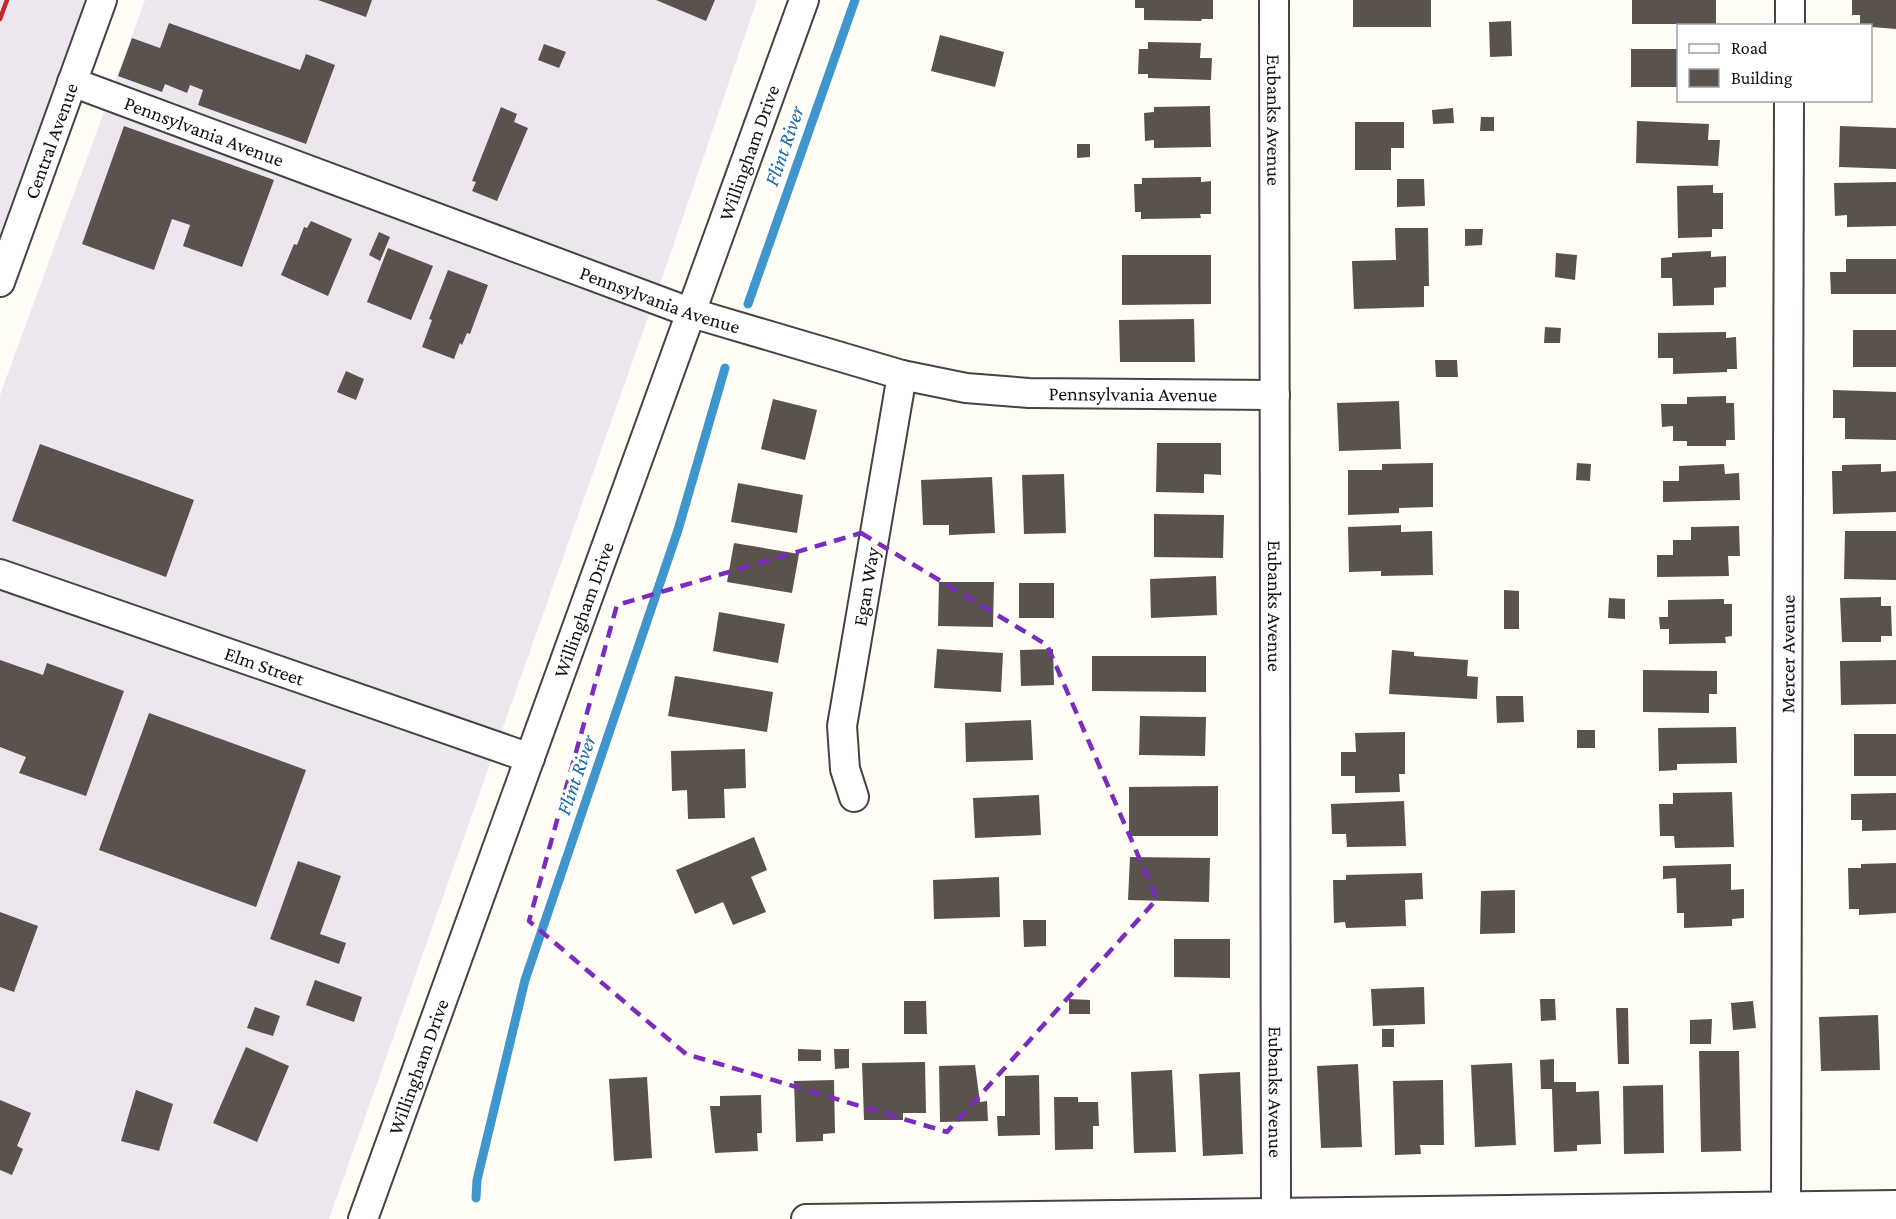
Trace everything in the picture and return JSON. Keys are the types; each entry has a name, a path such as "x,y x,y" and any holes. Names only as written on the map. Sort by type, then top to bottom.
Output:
{"street":[{"name":"Central Avenue","path":"0,282 102,0"},
{"name":"Willingham Drive","path":"363,1219 804,0"},
{"name":"Eubanks Avenue","path":"1274,0 1276,1213"},
{"path":"1790,0 1790,24"},
{"name":"Pennsylvania Avenue","path":"72,82 692,313 902,375 966,388 1029,393 1275,394"},
{"name":"Mercer Avenue","path":"1786,1206 1790,102"},
{"name":"Egan Way","path":"854,797 845,770 842,726 902,375"},
{"name":"Elm Street","path":"0,574 530,758"},
{"path":"806,1219 1276,1213 1633,1214 1786,1206 1896,1205"}],"highlighted area":[{"path":"861,533 1047,645 1157,899 947,1132 686,1054 529,921 617,605"}],"shaded area":[{"path":"0,0 97,0 0,280"},
{"path":"145,0 757,0 668,261 329,1219 0,1219 0,395"}],"building":[{"path":"318,0 372,0 366,17"},
{"path":"656,0 715,0 706,21"},
{"path":"1135,0 1213,0 1213,19 1202,19 1201,21 1144,20 1144,8 1135,8"},
{"path":"1353,0 1431,0 1431,27 1353,27"},
{"path":"1632,0 1716,0 1716,24 1632,24"},
{"path":"1852,0 1896,0 1896,29 1860,24 1860,15 1852,15"},
{"path":"1511,21 1512,56 1490,57 1489,22"},
{"path":"169,23 300,70 306,54 335,65 306,144 198,105 203,90 190,85 187,93 165,84 162,92 118,76 132,38 160,48"},
{"path":"940,35 1004,52 995,87 931,71"},
{"path":"1148,42 1201,43 1200,58 1212,58 1211,80 1148,78 1148,74 1138,74 1139,49 1148,49"},
{"path":"544,44 566,52 559,68 538,60"},
{"path":"1631,49 1677,49 1677,87 1631,87"},
{"path":"1210,106 1211,147 1154,148 1154,140 1145,141 1144,113 1154,112 1154,107"},
{"path":"501,107 517,114 514,122 528,128 497,201 472,191 476,182 472,181"},
{"path":"1453,108 1454,123 1433,124 1432,110"},
{"path":"1481,117 1494,117 1494,131 1480,131"},
{"path":"1637,121 1709,124 1708,140 1720,140 1718,166 1636,163"},
{"path":"1355,122 1404,122 1404,148 1391,148 1391,170 1355,170"},
{"path":"124,126 274,180 242,267 183,246 190,225 172,219 154,270 82,244"},
{"path":"1840,126 1896,128 1896,169 1839,167"},
{"path":"1077,144 1090,144 1090,157 1077,158"},
{"path":"1201,177 1201,182 1211,181 1211,214 1200,214 1201,218 1141,219 1141,212 1135,212 1134,184 1142,184 1142,178"},
{"path":"1397,179 1424,179 1425,206 1397,207"},
{"path":"1896,182 1896,226 1847,227 1847,215 1835,216 1834,183"},
{"path":"1713,185 1713,193 1723,193 1723,229 1712,229 1712,237 1678,238 1677,186"},
{"path":"311,221 352,239 328,296 281,275 294,244 297,245 304,227 307,228"},
{"path":"1395,228 1428,228 1429,286 1424,286 1424,307 1354,309 1352,261 1396,260"},
{"path":"1465,229 1483,229 1482,245 1465,246"},
{"path":"379,232 390,237 380,261 369,255"},
{"path":"388,248 433,266 411,320 367,302"},
{"path":"1711,251 1711,257 1726,256 1726,287 1714,288 1714,305 1673,306 1672,278 1661,278 1661,258 1672,257 1672,253"},
{"path":"1556,253 1577,255 1575,280 1555,277"},
{"path":"1122,255 1211,255 1211,304 1122,305"},
{"path":"1846,259 1896,259 1896,294 1831,294 1830,272 1846,272"},
{"path":"448,270 488,285 470,334 467,333 462,345 460,343 454,359 422,347 432,320 429,319"},
{"path":"1194,319 1195,362 1120,362 1119,320"},
{"path":"1545,327 1561,328 1560,343 1544,343"},
{"path":"1853,330 1896,330 1896,367 1853,367"},
{"path":"1726,332 1726,338 1736,337 1737,369 1727,369 1727,372 1673,374 1673,358 1658,358 1658,333"},
{"path":"1435,360 1457,360 1458,377 1436,377"},
{"path":"346,371 364,379 356,400 337,392"},
{"path":"1833,390 1896,392 1896,440 1845,439 1845,418 1833,418"},
{"path":"1726,396 1726,403 1734,403 1735,440 1726,440 1726,446 1687,446 1687,441 1673,441 1673,426 1662,427 1661,404 1687,404 1687,397"},
{"path":"773,399 817,410 805,460 761,449"},
{"path":"1399,401 1401,449 1339,451 1337,403"},
{"path":"1157,443 1221,443 1221,475 1204,474 1204,493 1156,492"},
{"path":"40,444 194,500 166,577 12,521"},
{"path":"1433,463 1433,507 1399,508 1399,513 1348,515 1348,470 1382,470 1382,464"},
{"path":"1577,463 1591,464 1590,481 1576,480"},
{"path":"1724,464 1725,474 1739,473 1740,500 1663,502 1663,481 1679,481 1679,466"},
{"path":"1881,464 1881,472 1896,471 1896,512 1833,514 1832,471 1842,471 1842,465"},
{"path":"1064,474 1066,533 1024,534 1022,475"},
{"path":"992,477 995,533 949,535 949,525 923,525 921,480"},
{"path":"738,483 803,495 797,533 731,522"},
{"path":"1154,514 1224,515 1223,558 1154,557"},
{"path":"1401,525 1401,532 1432,531 1433,575 1381,576 1381,571 1349,572 1348,527"},
{"path":"1739,526 1740,556 1728,556 1729,576 1657,577 1657,555 1673,555 1673,540 1691,540 1691,527"},
{"path":"1845,531 1896,531 1896,580 1844,579"},
{"path":"734,543 799,554 792,593 727,582"},
{"path":"1216,576 1217,615 1151,618 1150,579"},
{"path":"939,582 994,582 993,627 938,626"},
{"path":"1019,583 1054,583 1054,618 1019,618"},
{"path":"1504,590 1519,591 1519,629 1504,629"},
{"path":"1881,597 1881,606 1891,606 1892,636 1881,636 1881,642 1842,642 1840,598"},
{"path":"1609,598 1625,599 1625,619 1608,618"},
{"path":"1724,599 1724,604 1732,604 1732,636 1725,637 1726,643 1669,644 1669,629 1660,629 1659,617 1668,617 1668,600"},
{"path":"719,612 785,624 778,663 713,651"},
{"path":"937,649 1003,653 1001,692 934,688"},
{"path":"1053,649 1054,685 1021,686 1020,650"},
{"path":"1392,650 1414,652 1414,656 1468,660 1467,676 1478,677 1477,699 1389,694"},
{"path":"1092,656 1206,656 1206,692 1092,691"},
{"path":"0,660 43,675 47,663 124,691 86,796 19,773 26,757 0,747"},
{"path":"1896,660 1896,704 1841,705 1840,661"},
{"path":"1643,670 1717,671 1717,694 1709,694 1709,713 1643,712"},
{"path":"675,676 773,692 767,732 668,716"},
{"path":"1496,696 1523,696 1524,722 1497,723"},
{"path":"149,713 306,770 256,907 99,850"},
{"path":"1140,716 1206,717 1205,756 1139,755"},
{"path":"1031,720 1033,760 966,762 965,723"},
{"path":"1736,727 1737,763 1677,764 1677,770 1659,771 1658,728"},
{"path":"1577,730 1595,730 1595,748 1577,748"},
{"path":"1405,732 1405,774 1399,774 1400,792 1355,793 1355,776 1341,776 1341,752 1356,752 1355,733"},
{"path":"1854,734 1896,734 1896,776 1854,776"},
{"path":"745,749 746,788 724,789 725,818 688,819 687,790 672,791 671,751"},
{"path":"1218,786 1218,836 1129,836 1129,787"},
{"path":"1732,792 1734,847 1675,848 1674,836 1660,836 1659,804 1673,804 1673,793"},
{"path":"1896,793 1896,830 1862,831 1862,820 1851,820 1851,794"},
{"path":"1039,795 1041,835 975,838 973,798"},
{"path":"1404,801 1406,846 1347,847 1346,834 1332,834 1331,804"},
{"path":"754,837 767,870 751,877 766,912 733,925 723,902 695,914 676,870"},
{"path":"1130,857 1210,858 1209,902 1128,900"},
{"path":"298,861 341,876 320,934 346,943 339,964 270,939"},
{"path":"1896,863 1896,913 1859,915 1859,909 1849,909 1848,868 1861,868 1861,864"},
{"path":"1731,864 1731,890 1744,889 1744,918 1732,919 1732,926 1684,928 1684,913 1677,913 1676,878 1663,879 1663,866"},
{"path":"1422,873 1423,899 1405,900 1406,926 1346,928 1345,922 1334,923 1333,880 1346,880 1346,875"},
{"path":"999,877 1000,917 934,919 933,880"},
{"path":"1515,890 1515,933 1480,934 1481,891"},
{"path":"0,912 38,926 14,992 0,987"},
{"path":"1023,920 1046,920 1046,946 1024,947"},
{"path":"1174,939 1230,939 1230,978 1174,977"},
{"path":"315,980 362,997 354,1022 306,1005"},
{"path":"1424,987 1425,1024 1373,1026 1371,989"},
{"path":"1069,999 1090,1000 1090,1014 1069,1014"},
{"path":"1540,999 1555,999 1556,1020 1541,1021"},
{"path":"904,1001 926,1001 927,1034 904,1034"},
{"path":"1753,1001 1756,1028 1733,1030 1731,1003"},
{"path":"255,1007 280,1016 273,1036 247,1028"},
{"path":"1616,1008 1628,1008 1629,1064 1618,1064"},
{"path":"1878,1015 1880,1070 1821,1071 1819,1017"},
{"path":"1712,1019 1711,1044 1690,1044 1690,1020"},
{"path":"1382,1029 1394,1029 1394,1047 1382,1047"},
{"path":"246,1047 289,1066 257,1142 213,1123"},
{"path":"798,1049 821,1050 821,1061 798,1061"},
{"path":"834,1049 849,1049 849,1068 835,1069"},
{"path":"1699,1051 1739,1051 1741,1151 1701,1152"},
{"path":"1554,1059 1554,1082 1576,1082 1576,1092 1599,1091 1601,1144 1577,1145 1577,1151 1554,1152 1552,1089 1541,1089 1540,1060"},
{"path":"925,1062 926,1113 903,1113 903,1120 864,1120 862,1063"},
{"path":"1512,1063 1516,1145 1475,1147 1471,1065"},
{"path":"1358,1064 1362,1147 1321,1148 1317,1066"},
{"path":"975,1065 980,1102 987,1101 988,1121 940,1122 939,1066"},
{"path":"1172,1070 1176,1152 1134,1153 1131,1072"},
{"path":"1240,1072 1243,1154 1203,1156 1199,1074"},
{"path":"1039,1075 1040,1135 998,1136 997,1116 1005,1116 1005,1076"},
{"path":"647,1077 652,1158 614,1161 609,1079"},
{"path":"834,1080 835,1133 823,1134 823,1141 796,1142 794,1081"},
{"path":"1443,1080 1444,1145 1420,1145 1421,1154 1395,1155 1393,1081"},
{"path":"1663,1085 1664,1153 1624,1154 1623,1086"},
{"path":"136,1090 173,1104 159,1151 121,1141"},
{"path":"761,1095 762,1133 757,1133 758,1151 715,1153 710,1106 720,1106 720,1096"},
{"path":"1054,1097 1078,1097 1078,1102 1098,1102 1099,1126 1093,1126 1093,1149 1055,1150"},
{"path":"0,1100 31,1113 17,1146 23,1149 12,1175 0,1170"}],"waterway":[{"name":"Flint River","path":"748,304 855,0"},
{"name":"Flint River","path":"476,1198 477,1180 525,980 678,530 725,368"}],"railway":[{"path":"0,19 7,0"}]}
